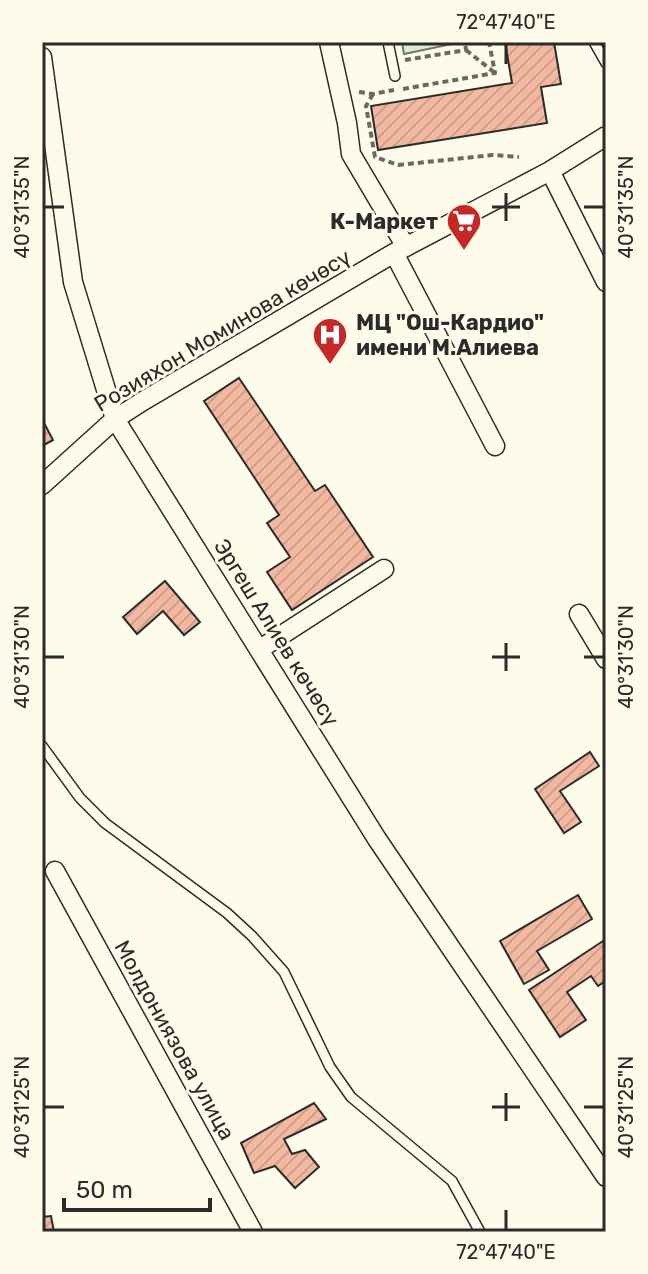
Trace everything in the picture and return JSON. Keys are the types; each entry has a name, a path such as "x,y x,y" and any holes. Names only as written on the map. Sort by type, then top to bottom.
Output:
{"street":[{"path":"329,42 351,154 495,446"},
{"name":"Эргеш Алиев көчөсү","path":"42,57 73,282 115,419 377,839 606,1177"},
{"name":"Розияхон Моминова көчөсү","path":"42,485 115,419 400,250 550,171 606,136"},
{"path":"550,171 606,282"},
{"path":"260,649 384,569"},
{"path":"579,614 606,659"},
{"name":"Молдониязова улица","path":"55,871 253,1232"}],"lane":[{"path":"388,42 395,76"},
{"path":"594,42 606,63"},
{"path":"42,746 80,798 105,823 227,913 252,936 284,972 330,1067 351,1097 452,1181 480,1232"}],"path":[{"path":"465,42 466,50 495,73"},
{"path":"489,42 495,73"},
{"path":"392,62 466,50"},
{"path":"495,73 373,94 366,106 375,157 398,165 493,155 519,157"}],"green space":[{"path":"402,42 456,42 457,43 404,54"}],"building":[{"path":"505,42 554,42 561,84 541,87 547,123 378,150 371,106 512,83"},
{"path":"239,378 315,491 325,485 373,557 292,610 267,572 290,557 267,523 279,515 204,401"},
{"path":"42,419 53,440 42,446"},
{"path":"165,581 200,622 184,635 163,611 137,634 123,617"},
{"path":"590,752 599,766 560,791 581,822 564,833 535,789"},
{"path":"578,895 592,919 537,951 549,970 524,984 500,941"},
{"path":"606,939 606,981 598,986 591,976 567,992 586,1020 560,1037 529,990"},
{"path":"314,1103 326,1119 284,1139 292,1154 305,1150 319,1167 295,1188 275,1166 254,1173 241,1143"},
{"path":"51,1216 54,1232 42,1232 42,1217"}],"place":[{"name":"К-Маркет","path":"464,252"},
{"name":"МЦ \"Ош-Кардио\" имени М.Алиева","path":"330,366"}]}
